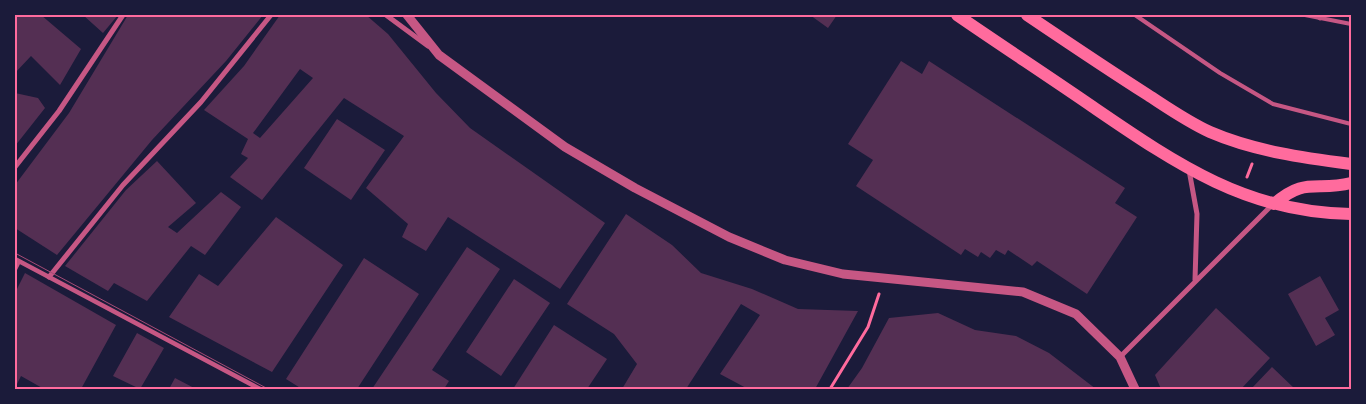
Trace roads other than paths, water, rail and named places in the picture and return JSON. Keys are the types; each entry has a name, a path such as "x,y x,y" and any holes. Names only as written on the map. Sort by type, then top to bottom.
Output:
{"main road":[{"path":"958,15 1189,170 1238,193 1274,204 1306,211 1351,214"},
{"path":"1027,15 1116,75 1197,125 1228,139 1258,147 1314,160 1351,164"},
{"path":"1274,204 1293,189 1309,185 1351,183"}],"street":[{"path":"15,167 59,111 123,15"},
{"path":"49,277 123,185 201,102 272,15"},
{"path":"386,15 565,147 635,188 730,237 784,260 843,274 1023,292 1076,314 1120,357 1135,389"},
{"path":"407,15 440,55"},
{"path":"1189,170 1197,214 1195,280"},
{"path":"1120,357 1195,280 1274,204"},
{"path":"15,269 17,260 260,389"}],"lane":[{"path":"1134,15 1220,72 1273,104 1351,124"},
{"path":"1305,15 1321,16 1351,24"}],"tram line":[{"path":"15,253 268,389"}]}
